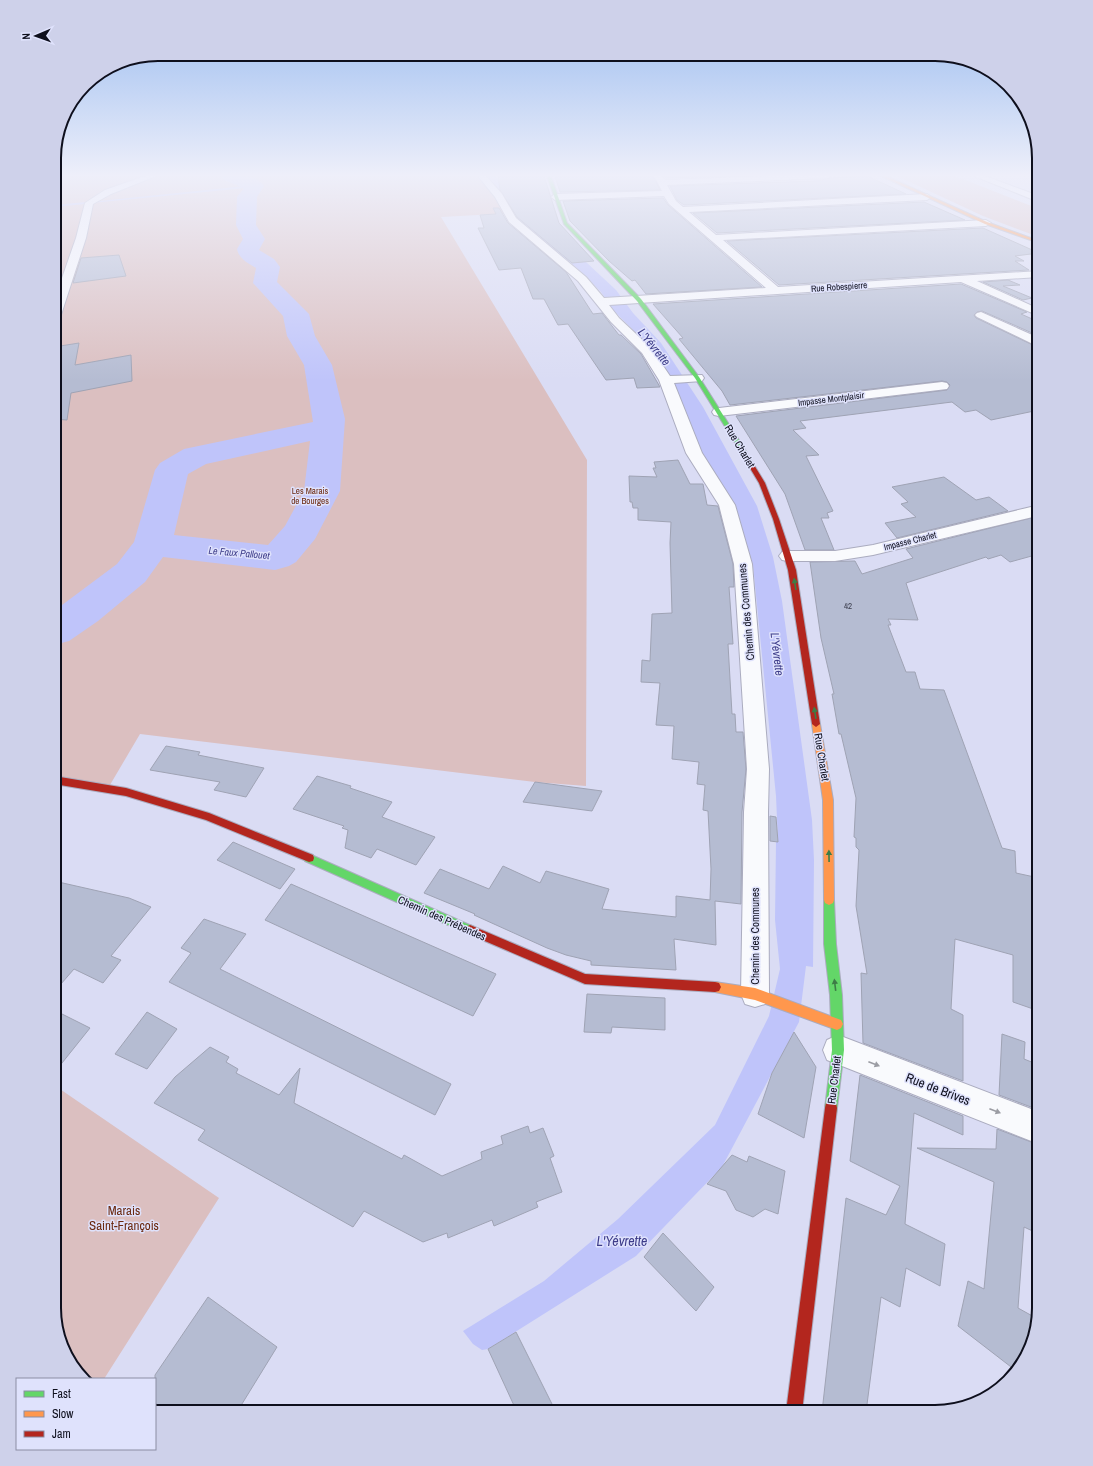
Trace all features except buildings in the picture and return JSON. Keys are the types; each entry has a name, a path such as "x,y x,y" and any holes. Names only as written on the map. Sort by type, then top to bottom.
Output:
{"street":[{"path":"61,297 79,244"},
{"name":"Chemin des Communes","path":"541,244 582,279 603,302 615,320 647,351 668,380 694,452 727,506 742,564 758,769 756,812 759,996"},
{"name":"Rue Charlet","path":"584,244 634,300 719,412 762,482 792,570 828,800 830,944 836,996 837,1037 795,1405"},
{"path":"722,244 776,291"},
{"name":"Rue Robespierre","path":"603,302 1032,274"},
{"path":"962,279 1032,310"},
{"path":"981,315 1032,340"},
{"path":"668,380 693,378"},
{"name":"Impasse Montplaisir","path":"719,412 942,386"},
{"name":"Impasse Charlet","path":"788,556 835,556 873,550 1030,512"},
{"name":"Chemin des Prébendes","path":"61,781 126,792 209,817 304,856 525,956 585,979 706,986 759,996 815,1016 837,1037"},
{"name":"Rue de Brives","path":"837,1037 1032,1125"}],"green space":[{"name":"Les Marais de Bourges","path":"61,244 457,244 587,460 586,786 535,782 140,734 107,790 61,781"},
{"name":"Marais Saint-François","path":"61,1090 219,1198 105,1378 90,1378 77,1362 68,1345 62,1321"}],"water":[{"path":"251,244 256,244 253,249 274,261 276,264 273,283 303,310 313,347 322,358 327,386 338,411 338,425 331,461 328,490 322,507 313,524 296,547 284,560 277,564 166,547 162,549 145,568 61,641 61,627 130,576 155,544 278,559 303,531 322,495 328,432 316,359 300,336 296,311 265,285 268,265 248,251"},
{"name":"L'Yévrette","path":"548,244 564,244 582,262 586,262 616,290 633,313 661,343 703,407 757,506 773,557 782,601 812,820 814,860 813,967 806,966 799,1022 722,1167 636,1256 488,1349 482,1350 473,1344 463,1331 544,1281 618,1219 715,1125 769,1016 780,969 775,920 776,842 778,842 776,796 753,565 735,506 699,447 669,377 654,351 614,311 601,292 578,269"}],"waterway":[{"name":"Le Faux Pallouet","path":"153,544 275,558 282,554 302,531 322,491 329,419 318,365 301,336 296,314 265,283 268,267 266,264 249,253 248,249 251,244"},
{"name":"Le Faux Pallouet","path":"153,544 172,470 183,462 196,456 328,428"},
{"name":"Le Faux Pallouet","path":"61,626 83,612 131,573 153,544"}],"traffic: fast":[{"path":"586,244 639,300 697,378 744,453"},
{"path":"309,858 470,930"},
{"path":"829,900 830,944 836,995 838,1050 831,1108"}],"traffic: slow":[{"path":"816,724 828,800 829,900"},
{"path":"715,987 755,994 837,1024"}],"traffic: jam":[{"path":"744,453 762,483 776,519 792,570 816,724"},
{"path":"61,781 126,792 209,817 309,858"},
{"path":"470,930 585,979 715,987"},
{"path":"795,1405 831,1108"}]}
